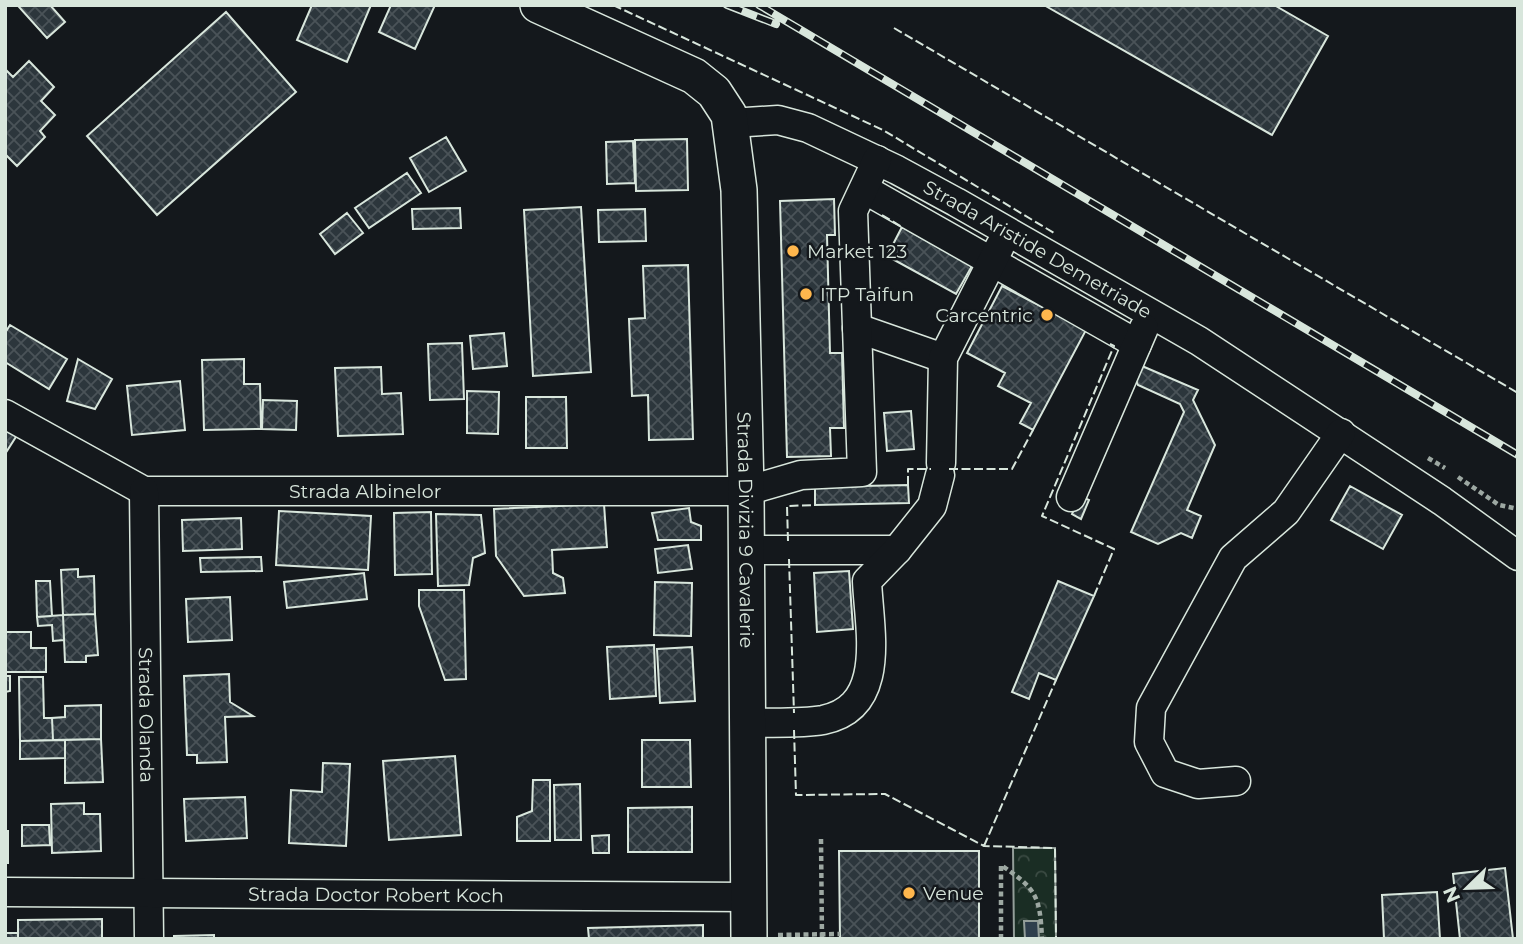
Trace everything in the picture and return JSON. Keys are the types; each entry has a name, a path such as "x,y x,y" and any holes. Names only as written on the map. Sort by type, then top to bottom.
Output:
{"main road":[{"path":"538,5 694,76 714,92 731,123"},
{"name":"Strada Divizia 9 Cavalerie","path":"731,123 739,190 746,491 749,937"}],"street":[{"name":"Strada Aristide Demetriade","path":"731,123 778,120 808,128 877,160 1008,231 1151,313 1341,433 1518,556"},
{"path":"877,160 853,211 857,328 943,358"},
{"path":"864,189 1137,344"},
{"path":"747,723 823,720 847,711 863,693 871,672 867,581 897,550 932,506 940,469 943,358 1008,231"},
{"path":"1071,497 1151,313"},
{"name":"Strada Albinelor","path":"5,414 144,491 746,491 801,475 862,472 857,328"},
{"path":"1236,781 1198,784 1165,773 1149,742 1152,708 1233,558 1286,512 1341,433"},
{"name":"Strada Olanda","path":"144,491 149,939"},
{"path":"746,550 897,550"},
{"name":"Strada Doctor Robert Koch","path":"5,892 748,897"}],"path":[{"path":"821,839 822,937"},
{"path":"1001,939 1000,865 1031,886 1038,906 1042,939"},
{"path":"749,937 822,937 840,934"}],"green space":[{"path":"1013,848 1055,848 1056,939 1014,939"}],"water":[{"path":"1024,921 1038,921 1039,939 1025,939"}],"building":[{"path":"50,5 65,22 47,38 19,7"},
{"path":"312,5 371,5 347,62 297,40"},
{"path":"391,5 435,5 415,49 379,32"},
{"path":"1044,5 1274,5 1328,36 1272,135"},
{"path":"226,12 296,92 157,215 87,136"},
{"path":"29,61 54,87 41,101 55,115 40,131 45,137 17,166 5,154 5,69 13,77"},
{"path":"446,137 466,171 429,192 410,158"},
{"path":"687,139 688,190 636,191 635,140"},
{"path":"633,141 635,183 607,184 606,142"},
{"path":"407,173 421,193 369,228 355,208"},
{"name":"ITP Taifun","path":"834,199 835,235 827,235 830,353 842,353 844,428 830,428 831,456 787,457 780,201"},
{"path":"581,207 591,372 533,376 524,210"},
{"path":"460,208 461,228 413,229 412,209"},
{"path":"645,209 646,241 599,242 598,210"},
{"path":"347,213 363,233 335,254 320,234"},
{"path":"902,227 972,266 956,294 887,256"},
{"path":"688,265 693,439 649,440 648,395 632,396 629,319 645,318 643,266"},
{"path":"1002,286 1086,330 1033,430 1020,423 1031,403 998,386 1005,373 967,353"},
{"path":"10,325 67,359 49,389 5,362 5,333"},
{"path":"504,333 507,366 473,369 470,336"},
{"path":"462,343 464,399 430,400 428,344"},
{"path":"78,359 112,379 95,409 67,401"},
{"path":"244,359 244,384 260,384 261,429 204,430 202,360"},
{"path":"1142,366 1198,390 1193,400 1215,445 1187,510 1201,516 1192,538 1181,533 1158,544 1131,532 1184,412 1180,404 1138,385 1133,375"},
{"path":"381,367 382,394 401,393 403,434 338,436 335,368"},
{"path":"180,381 185,430 132,435 127,386"},
{"path":"467,391 499,392 498,434 467,433"},
{"path":"526,397 566,397 567,448 526,448"},
{"path":"263,400 297,401 296,430 262,429"},
{"path":"911,411 914,449 887,451 884,413"},
{"path":"5,423 19,432 5,454"},
{"path":"908,485 909,503 815,505 815,487"},
{"path":"1350,486 1402,515 1383,549 1331,520"},
{"path":"1080,496 1089,500 1081,519 1072,514"},
{"path":"604,504 607,547 552,550 553,573 563,578 565,593 524,596 496,556 494,509"},
{"path":"689,508 691,522 701,526 701,540 658,540 652,513"},
{"path":"279,511 371,516 368,570 276,565"},
{"path":"431,512 432,574 395,575 394,513"},
{"path":"436,514 481,515 485,553 473,558 469,585 438,586"},
{"path":"241,518 242,549 183,551 182,520"},
{"path":"688,545 692,569 658,573 655,549"},
{"path":"261,557 262,571 201,572 200,558"},
{"path":"78,569 78,577 94,576 95,614 63,615 61,570"},
{"path":"849,571 853,629 817,632 814,573"},
{"path":"364,573 367,599 287,608 284,582"},
{"path":"36,581 50,581 52,616 37,617"},
{"path":"1058,581 1094,596 1056,680 1039,673 1029,699 1012,692"},
{"path":"655,582 692,583 691,636 654,635"},
{"path":"419,590 464,590 466,679 445,680 419,606"},
{"path":"230,597 232,640 188,642 186,599"},
{"path":"95,614 98,655 86,656 86,662 65,662 63,615"},
{"path":"63,615 64,640 53,641 52,625 38,626 37,617"},
{"path":"5,632 31,632 31,648 46,648 46,672 5,672"},
{"path":"654,645 656,696 610,699 607,647"},
{"path":"692,647 695,701 660,703 657,649"},
{"path":"229,674 230,702 253,716 225,717 227,762 197,763 197,755 187,755 184,676"},
{"path":"5,676 10,676 10,691 5,692"},
{"path":"19,677 43,677 44,718 52,718 53,740 20,741"},
{"path":"101,705 101,739 53,740 52,718 65,717 65,706"},
{"path":"101,739 103,782 65,783 65,740"},
{"path":"65,740 65,758 20,759 20,741"},
{"path":"642,740 690,740 691,787 642,787"},
{"path":"455,756 461,835 389,840 383,761"},
{"path":"323,763 350,764 346,846 289,843 291,790 322,792"},
{"path":"533,780 550,780 550,841 517,841 517,817 532,811"},
{"path":"580,784 581,840 555,840 554,785"},
{"path":"245,797 247,838 186,841 184,799"},
{"path":"84,803 84,814 100,814 101,851 52,853 51,804"},
{"path":"692,807 692,852 628,852 628,808"},
{"path":"22,825 49,825 50,845 22,846"},
{"path":"5,831 8,831 8,863 5,863"},
{"path":"609,835 609,853 593,853 592,836"},
{"name":"Venue","path":"839,851 979,851 979,939 840,939"},
{"path":"1505,868 1513,939 1460,939 1453,874"},
{"path":"1437,892 1440,939 1384,939 1382,895"},
{"path":"102,919 102,939 18,939 18,920"},
{"path":"703,925 703,939 589,939 588,928"},
{"path":"5,933 18,933 18,939 5,939"},
{"path":"214,935 214,939 174,939 174,936"}],"railway":[{"path":"727,5 776,24"},
{"path":"759,5 1518,455"}],"fence":[{"path":"613,5 883,130 1054,233"},
{"path":"894,28 1518,393"},
{"path":"882,215 902,227"},
{"path":"1094,596 1114,549 1042,516 1114,346 1110,344"},
{"path":"949,469 1012,469 1033,430"},
{"path":"908,485 908,469 931,469"},
{"path":"788,541 787,506 815,505"},
{"path":"789,559 794,713"},
{"path":"984,846 1056,680"},
{"path":"794,730 796,795 885,794 984,846 1055,848 1056,939"}],"place":[{"name":"Market 123","path":"793,251"},
{"name":"ITP Taifun","path":"806,294"},
{"name":"Carcentric","path":"1047,315"},
{"name":"Venue","path":"909,893"}]}
